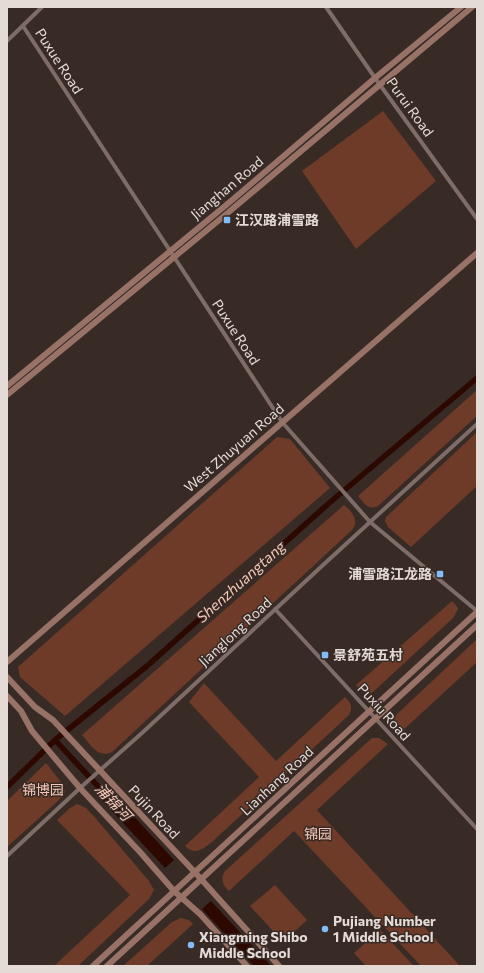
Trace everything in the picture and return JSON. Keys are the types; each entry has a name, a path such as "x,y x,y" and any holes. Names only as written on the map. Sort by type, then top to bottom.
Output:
{"street":[{"path":"7,41 42,7"},
{"name":"Purui Road","path":"326,7 375,78 477,219"},
{"name":"Jianghan Road","path":"7,386 461,7"},
{"path":"7,395 472,7"},
{"name":"Puxue Road","path":"23,26 282,422 370,522 477,611"},
{"name":"West Zhuyuan Road","path":"7,662 477,253"},
{"name":"Jianglong Road","path":"7,856 477,424"},
{"name":"Puxiu Road","path":"275,609 477,830"},
{"name":"Lianhang Road","path":"93,966 477,611"},
{"name":"Lianhang Road","path":"107,966 477,625"},
{"name":"Pujin Road","path":"8,678 27,700 57,725 73,742 193,875 279,966"},
{"path":"7,696 21,711 38,739 80,788 140,852 174,892 183,896 246,966"}],"green space":[{"path":"383,111 436,181 356,249 302,171"},
{"path":"477,390 477,416 378,506 372,508 364,504 358,496"},
{"path":"477,432 477,486 411,547 388,527 385,521 386,517"},
{"path":"277,437 290,439 330,488 65,716 20,677 18,667"},
{"path":"344,505 354,517 355,524 351,531 112,752 103,754 91,746 82,735"},
{"path":"452,601 458,609 453,618 373,692 368,694 359,689 356,685"},
{"path":"477,639 477,662 400,733 395,725 396,715"},
{"path":"204,683 276,761 345,697 350,703 351,707 349,715 212,842 202,849 192,851 185,846 259,777 189,702"},
{"name":"锦园","path":"372,738 379,738 388,744 317,810 460,966 421,966 294,831 229,891 225,887 222,879 225,871"},
{"name":"锦博园","path":"46,763 61,782 65,792 59,800 7,847 7,801"},
{"path":"77,804 86,808 92,814 149,881 154,890 149,899 78,966 54,966 130,895 57,820 70,808"},
{"path":"275,885 307,920 283,942 250,906"},
{"path":"181,918 189,920 193,924 147,966 123,966 172,922"},
{"path":"380,930 414,966 366,966 354,953"}],"water":[{"path":"106,786 174,860 165,868 97,795"},
{"path":"211,901 271,966 254,966 202,909"}],"waterway":[{"name":"Shenzhuangtang","path":"7,787 55,740 147,666 328,504 477,378"},
{"name":"浦锦河","path":"55,740 106,795"}],"place":[{"name":"江汉路浦雪路","path":"227,220"},
{"name":"浦雪路江龙路","path":"440,574"},
{"name":"景舒苑五村","path":"325,655"},
{"name":"Pujiang Number 1 Middle School","path":"325,929"},
{"name":"Xiangming Shibo Middle School","path":"191,945"}]}
